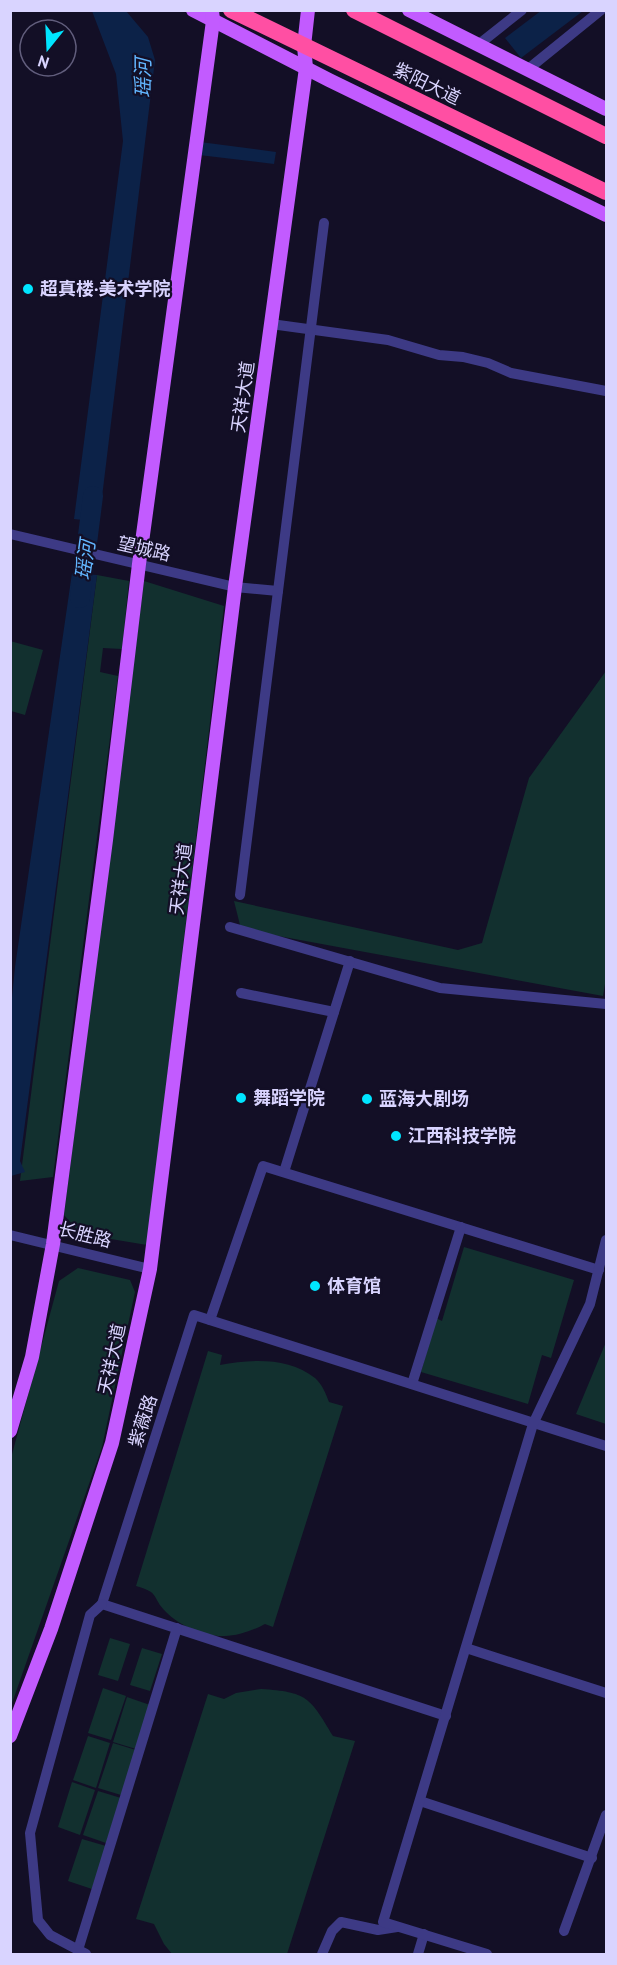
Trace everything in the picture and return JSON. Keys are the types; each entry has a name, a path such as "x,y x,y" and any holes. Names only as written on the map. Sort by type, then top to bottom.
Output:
{"highway":[{"name":"紫阳大道","path":"231,10 606,192"},
{"name":"紫阳大道","path":"354,10 606,136"}],"main road":[{"path":"193,10 212,16 306,68 606,216"},
{"name":"天祥大道","path":"10,1736 51,1629 112,1443 150,1269 235,587 306,68 304,46 308,10"},
{"path":"409,10 606,110"},
{"path":"10,1431 32,1358 53,1244 106,840 132,563 212,16"}],"street":[{"path":"478,45 522,10"},
{"path":"527,70 601,10"},
{"path":"240,895 324,223"},
{"path":"271,324 388,340 439,355 463,357 488,363 511,372 606,391"},
{"name":"望城路","path":"10,534 235,587 278,591"},
{"path":"230,927 440,988 606,1004"},
{"path":"284,1172 350,961"},
{"path":"241,993 334,1012"},
{"path":"599,1270 264,1166 210,1320 606,1446"},
{"path":"412,1384 461,1227"},
{"name":"长胜路","path":"10,1235 150,1269"},
{"path":"488,1954 383,1922 535,1422 590,1304 606,1240"},
{"name":"紫薇路","path":"102,1604 194,1315 210,1320"},
{"path":"177,1628 82,1952 50,1935 38,1920 30,1833 90,1615 102,1604 177,1628 446,1716"},
{"path":"466,1648 606,1693"},
{"path":"420,1801 592,1858"},
{"path":"564,1931 606,1815"},
{"path":"322,1954 332,1931 341,1922 378,1930 398,1926"},
{"path":"418,1954 424,1934"}],"green space":[{"path":"97,575 129,581 122,649 103,648 100,672 118,676 53,1177 20,1181"},
{"path":"144,581 224,606 147,1245 81,1234 64,1215"},
{"path":"10,641 43,650 25,715 11,711"},
{"path":"606,671 606,978 603,996 241,929 234,901 458,950 482,943 529,778"},
{"path":"464,1247 574,1280 551,1358 542,1355 528,1404 421,1372 436,1318 442,1321"},
{"path":"78,1268 130,1280 135,1292 102,1447 11,1706 11,1458 59,1281"},
{"path":"606,1342 606,1424 576,1414"},
{"path":"208,1351 222,1355 220,1365 269,1361 294,1366 317,1380 324,1389 329,1402 343,1406 273,1627 265,1624 230,1636 209,1635 186,1626 161,1607 153,1593 136,1586"},
{"path":"110,1638 130,1644 118,1681 98,1675"},
{"path":"142,1648 162,1654 150,1691 130,1685"},
{"path":"103,1688 126,1696 111,1740 88,1733"},
{"path":"261,1689 288,1692 306,1699 319,1713 333,1736 355,1741 287,1954 172,1954 154,1924 136,1919 208,1694 224,1699 236,1693"},
{"path":"127,1697 150,1705 136,1749 113,1742"},
{"path":"88,1736 110,1743 96,1788 73,1780"},
{"path":"113,1743 136,1750 121,1795 98,1788"},
{"path":"72,1782 95,1790 80,1835 58,1827"},
{"path":"98,1791 121,1798 106,1843 83,1835"},
{"path":"82,1839 106,1846 92,1889 68,1881"}],"water":[{"path":"542,10 583,11 521,58 505,38"},
{"path":"92,11 126,11 148,37 155,60 99,522 74,519 123,141 116,74"},
{"path":"200,142 276,152 274,164 199,155"},
{"path":"72,573 97,575 20,1161 25,1172 11,1176 10,1017 15,967"}],"waterway":[{"name":"瑶河","path":"80,598 93,496"}],"place":[{"name":"超真楼·美术学院","path":"28,289"},
{"name":"舞蹈学院","path":"241,1098"},
{"name":"蓝海大剧场","path":"367,1099"},
{"name":"江西科技学院","path":"396,1136"},
{"name":"体育馆","path":"315,1286"}]}
